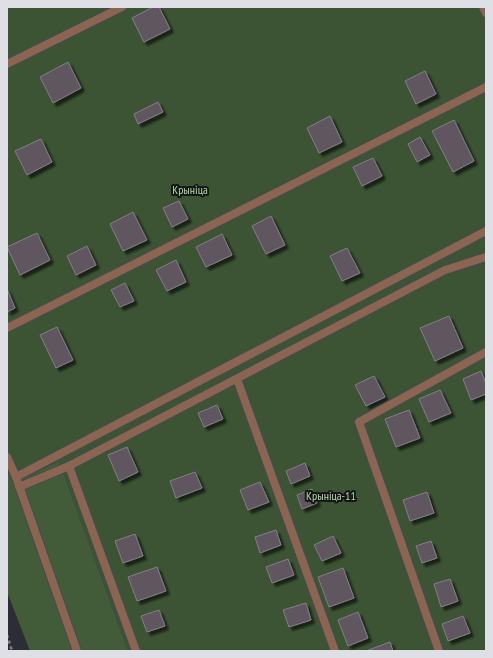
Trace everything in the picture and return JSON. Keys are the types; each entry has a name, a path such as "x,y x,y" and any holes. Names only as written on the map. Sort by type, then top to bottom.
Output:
{"street":[{"path":"7,64 122,7"},
{"path":"483,7 486,13"},
{"path":"7,328 486,87"},
{"path":"16,477 486,231"},
{"path":"19,487 69,466 445,270 486,257"},
{"path":"439,651 359,422 486,352"},
{"path":"237,379 335,651"},
{"path":"7,457 16,477 77,651"},
{"path":"69,466 136,651"}],"path":[{"path":"7,635 12,651"}],"green space":[{"path":"7,7 486,7 486,651 128,651 59,461 13,483 7,470"},
{"path":"59,461 128,651 30,651 7,592 7,470 13,483"}],"building":[{"path":"153,7 159,7 170,29 144,42 132,18"},
{"path":"68,62 81,88 53,103 40,77"},
{"path":"425,71 436,94 416,104 405,81"},
{"path":"158,102 163,112 138,124 134,114"},
{"path":"330,116 342,142 319,153 307,128"},
{"path":"454,120 474,161 453,172 432,131"},
{"path":"420,137 430,155 417,162 408,144"},
{"path":"41,139 52,162 27,175 15,151"},
{"path":"373,158 382,176 362,186 353,167"},
{"path":"179,201 188,219 172,227 163,208"},
{"path":"133,212 147,240 123,251 110,224"},
{"path":"271,216 285,245 266,254 252,226"},
{"path":"37,233 50,260 20,275 7,247"},
{"path":"222,234 232,255 206,267 196,247"},
{"path":"87,246 96,265 76,275 67,256"},
{"path":"347,248 360,273 342,281 330,256"},
{"path":"176,260 186,282 167,291 156,270"},
{"path":"125,283 134,301 120,307 111,290"},
{"path":"7,289 15,308 7,312"},
{"path":"449,316 463,348 435,361 420,328"},
{"path":"57,327 73,360 56,368 40,335"},
{"path":"481,371 486,383 486,394 471,400 463,379"},
{"path":"374,376 385,397 366,406 355,385"},
{"path":"440,390 451,413 429,422 419,399"},
{"path":"217,405 223,419 204,427 198,413"},
{"path":"409,410 420,438 396,447 385,419"},
{"path":"127,447 138,472 119,481 108,455"},
{"path":"305,463 310,476 291,484 286,471"},
{"path":"195,472 202,488 176,498 170,481"},
{"path":"260,482 269,502 248,510 240,490"},
{"path":"312,489 317,503 302,509 297,495"},
{"path":"427,492 434,513 410,521 403,500"},
{"path":"276,530 281,545 260,553 255,537"},
{"path":"135,534 143,556 123,563 115,541"},
{"path":"333,536 341,553 322,561 314,545"},
{"path":"431,541 437,558 422,563 416,546"},
{"path":"288,559 294,575 272,583 266,567"},
{"path":"157,567 166,591 137,601 128,577"},
{"path":"343,568 354,598 329,607 318,577"},
{"path":"450,579 458,601 441,607 434,584"},
{"path":"306,603 311,620 289,627 283,610"},
{"path":"159,610 165,626 147,632 141,616"},
{"path":"358,612 368,638 348,646 338,620"},
{"path":"463,616 470,633 448,641 442,624"},
{"path":"390,642 393,651 366,651"}],"park label":[{"name":"Крыніца","path":"190,190"},
{"name":"Крыніца-11","path":"331,496"}]}
